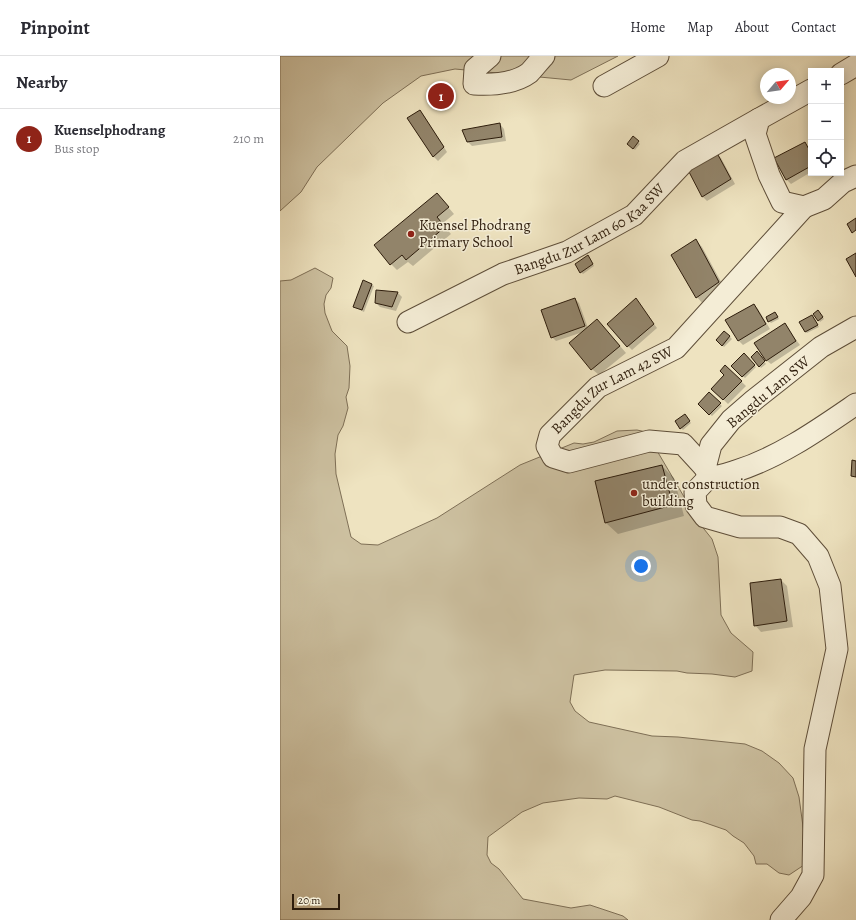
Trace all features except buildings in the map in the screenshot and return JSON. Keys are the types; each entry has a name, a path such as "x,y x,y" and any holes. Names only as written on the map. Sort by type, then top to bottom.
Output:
{"street":[{"path":"490,56 475,69 474,84 487,85 509,82 529,73 544,56"},
{"path":"604,86 658,56"},
{"path":"844,72 856,64"},
{"name":"Bangdu Zur Lam 60 Kaa SW","path":"408,322 503,274 567,252 634,215 685,160 808,92"},
{"path":"759,119 755,134 769,175 782,202 804,207 824,199 843,182 856,176"},
{"name":"Bangdu Zur Lam 42 SW","path":"707,472 683,444 649,441 569,462 553,457 547,446 550,435 598,387 676,348 804,207"},
{"name":"Bangdu Lam SW","path":"707,472 711,445 732,420 754,400 821,347 856,327"},
{"path":"781,920 801,897 813,875 815,749 836,650 830,586 818,556 799,534 780,527 740,527 705,517 696,505 695,492 707,472 718,477 753,466 794,445 856,404"}],"shaded area":[{"path":"280,56 618,56 571,80 455,69 421,76 383,103 317,167 301,192 280,211"},
{"path":"315,268 333,278 331,288 326,295 324,304 325,313 332,331 347,346 350,366 349,388 346,397 348,408 343,426 338,435 335,454 336,474 351,537 361,544 378,545 437,518 520,465 574,443 583,444 594,442 617,431 637,430 646,432 700,524 712,539 718,557 721,615 731,633 753,652 752,671 735,677 677,671 605,670 574,675 570,702 575,711 589,722 652,736 678,737 745,744 762,751 779,763 793,778 799,797 807,856 804,865 789,875 779,873 767,864 756,864 754,856 744,843 726,830 700,821 692,820 659,807 615,796 607,799 579,798 543,803 522,812 488,837 487,855 491,863 499,869 523,899 571,908 590,905 623,916 628,920 280,920 280,281 291,280"}],"place":[{"name":"Kuenselphodrang","path":"441,96"},
{"name":"Kuensel Phodrang Primary School","path":"411,234"},
{"name":"under construction building","path":"634,493"}]}
